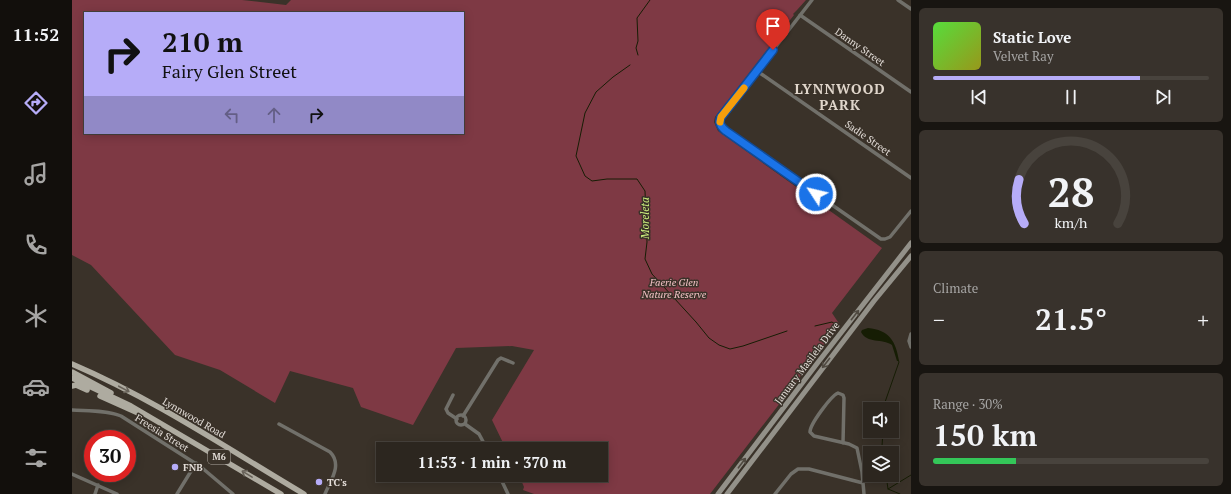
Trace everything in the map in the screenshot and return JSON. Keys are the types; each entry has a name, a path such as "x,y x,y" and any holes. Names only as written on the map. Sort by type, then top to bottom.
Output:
{"main road":[{"name":"January Masilela Drive","path":"718,494 911,243"},
{"name":"January Masilela Drive","path":"727,494 874,301 911,256"},
{"name":"Lynnwood Road","path":"72,364 179,419 304,494"},
{"path":"72,372 131,406"},
{"name":"Lynnwood Road","path":"72,378 131,406 281,494"},
{"path":"72,386 76,385 82,387 128,409 156,420"}],"street":[{"path":"812,0 721,117 720,126 880,238 885,239 890,237 911,211"},
{"path":"898,0 911,9"},
{"name":"Danny Street","path":"800,15 911,92"},
{"name":"Sadie Street","path":"757,71 911,178"},
{"path":"911,334 909,341 911,347"},
{"path":"465,424 466,419 464,416 498,360 501,358 513,363"},
{"path":"843,443 844,398 843,395 838,393 810,426 811,434 814,436 855,446 858,449 864,494"},
{"path":"453,395 446,409 448,413 457,419 459,424 465,424 479,434 483,442"},
{"name":"Freesia Street","path":"72,410 94,411 121,416 204,468 233,494"},
{"path":"457,419 459,416 464,416"},
{"path":"279,424 330,452 336,459 336,471 325,494"},
{"path":"177,494 196,463"},
{"path":"776,494 791,474 798,469 809,469 863,483"},
{"path":"72,474 117,494"},
{"path":"502,482 508,494"},
{"path":"95,494 98,485"}],"green space":[{"name":"Faerie Glen Nature Reserve","path":"72,0 242,0 286,5 291,0 806,0 793,14 794,15 715,117 714,122 718,131 882,248 832,313 840,325 710,494 534,494 523,490 524,487 522,482 608,482 608,442 503,442 492,420 534,350 512,346 456,348 413,425 361,407 353,388 290,371 275,403 220,370 175,355 91,265 72,255"}],"shaded area":[{"path":"868,328 881,331 890,338 896,348 899,361 897,361 892,345 871,340 864,336 861,332 862,330"}],"waterway":[{"name":"Moreleta","path":"638,55 636,48 638,41 637,18 650,0"},
{"name":"Moreleta","path":"630,65 596,92 585,113 576,156 585,176 592,181 607,179 637,179 645,191 647,242 645,259 652,274 709,338 719,345 730,349 787,331"},
{"name":"Moreleta","path":"815,326 832,322 835,324"},
{"name":"Moreleta","path":"885,402 899,362 898,360"},
{"name":"Moreleta","path":"882,446 883,438"},
{"path":"888,489 911,475"},
{"name":"Moreleta","path":"887,482 888,489 900,494"}],"slow traffic":[{"path":"720,122 721,117 744,88"}],"place":[{"name":"FNB","path":"175,467"},
{"name":"TC's","path":"319,482"}],"district":[{"name":"LYNNWOOD PARK","path":"840,96"}],"route":[{"path":"773,50 721,117 720,126 816,194"}]}
